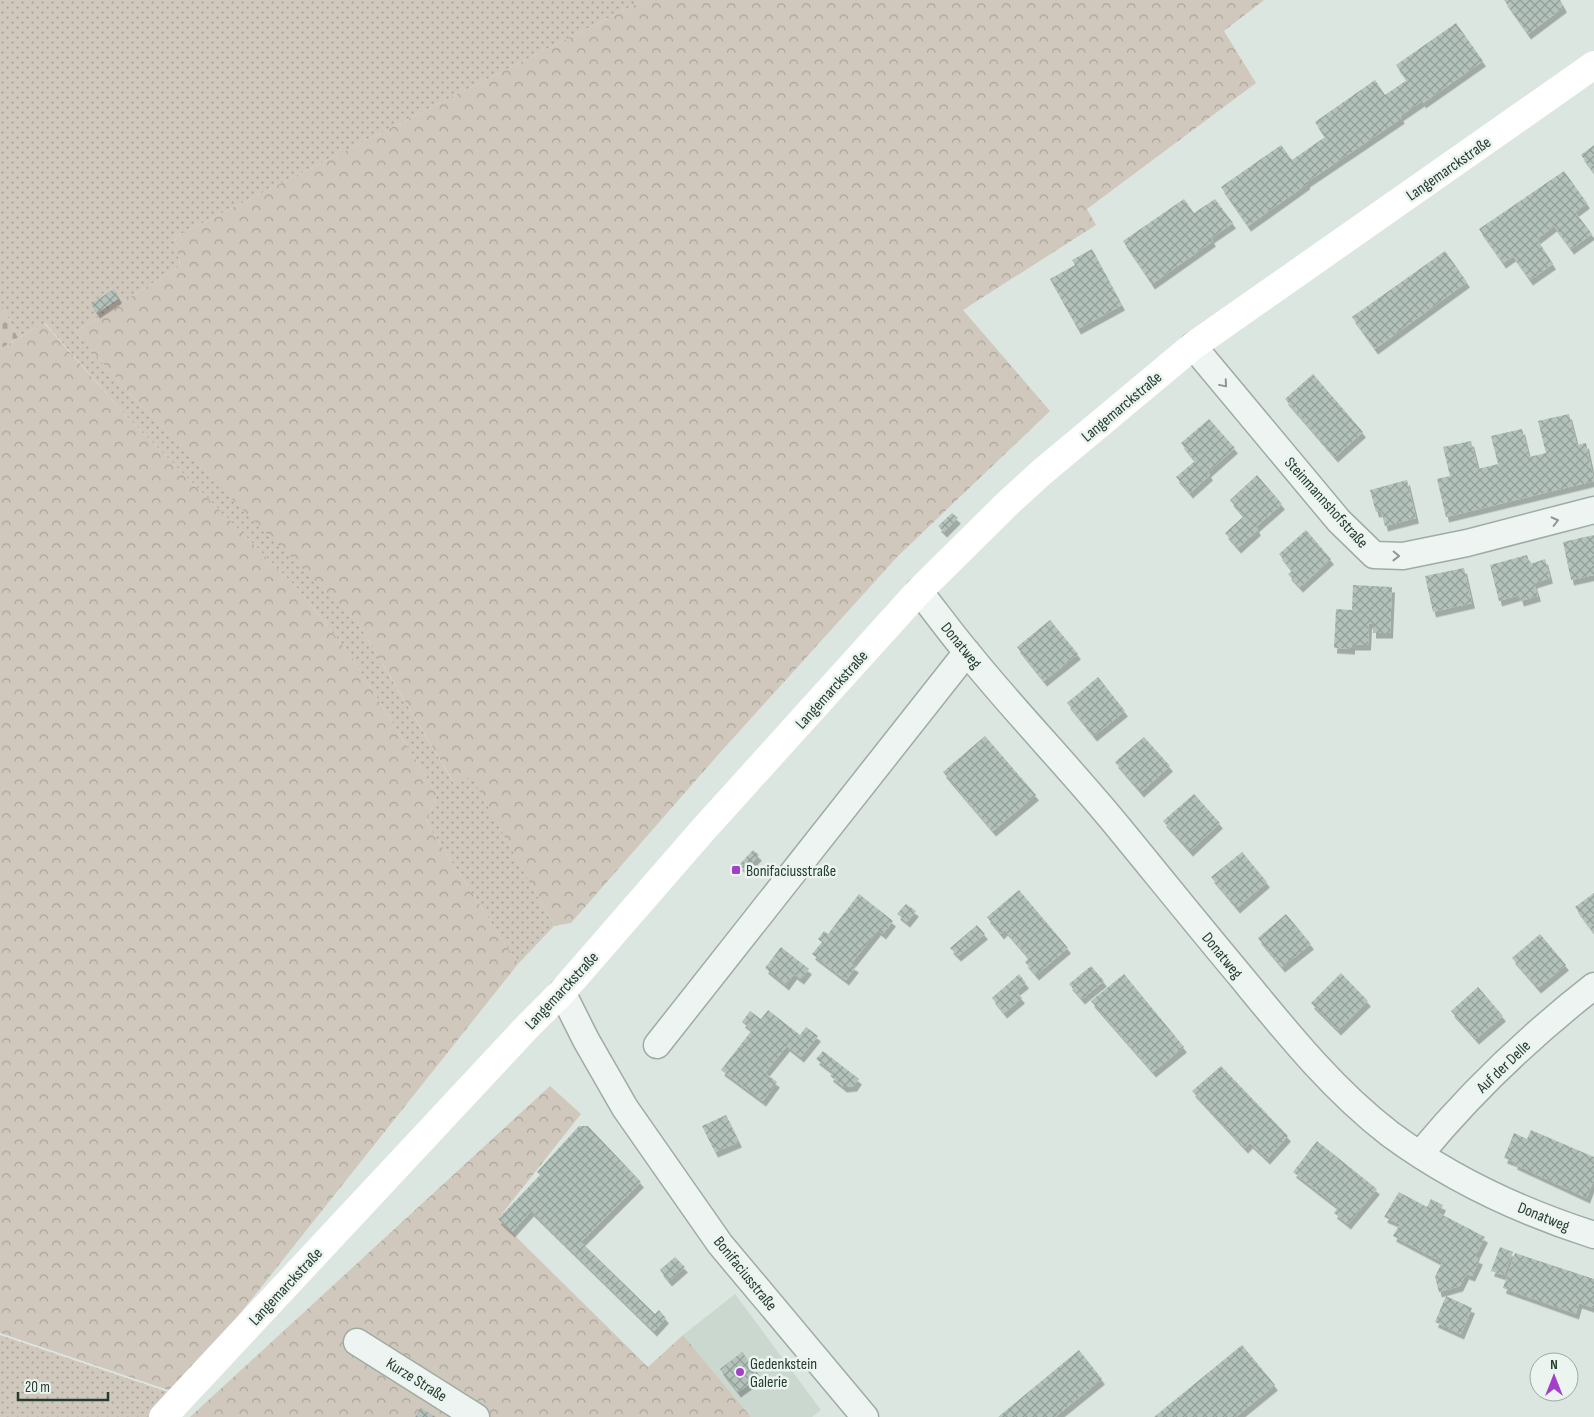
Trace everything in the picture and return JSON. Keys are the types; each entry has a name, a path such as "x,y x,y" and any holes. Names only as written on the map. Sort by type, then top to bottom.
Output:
{"street":[{"name":"Langemarckstraße","path":"163,1417 527,1027 562,992 702,831 919,591 1008,503 1042,472 1193,346 1594,65"},
{"name":"Steinmannshofstraße","path":"1193,346 1339,521 1374,555 1403,556 1467,543 1594,510"},
{"name":"Donatweg","path":"919,591 967,652 1113,821 1310,1059 1347,1096 1390,1134 1453,1174 1490,1194 1552,1222 1594,1235"},
{"path":"656,1045 967,652"},
{"name":"Auf der Delle","path":"1420,1154 1459,1108 1514,1053 1594,986"},
{"name":"Bonifaciusstraße","path":"562,992 586,1040 625,1108 720,1244 865,1417"},
{"name":"Kurze Straße","path":"357,1342 476,1417"}],"shaded area":[{"path":"735,1294 821,1410 812,1417 751,1417 683,1335"}],"green space":[{"path":"0,0 644,0 175,237 180,266 75,332 142,407 358,623 455,785 471,775 554,926 518,964 426,822 437,794 351,656 298,589 127,417 45,323 18,338 0,302"},
{"path":"644,0 1264,0 1224,31 1256,83 1087,209 1096,225 963,310 1050,411 897,557 717,756 571,923 554,926 471,776 456,786 358,623 142,407 75,332 180,266 175,237"},
{"path":"0,302 18,338 0,349"},
{"path":"44,323 127,417 298,589 351,656 437,794 426,822 518,964 177,1393 0,1333 0,349"},
{"path":"550,1086 581,1114 498,1219 648,1367 683,1335 751,1417 190,1417"},
{"path":"0,1335 174,1394 153,1417 0,1417"}],"building":[{"path":"1504,0 1560,0 1564,7 1528,34"},
{"path":"1456,23 1483,61 1423,103 1422,101 1400,116 1402,118 1307,182 1307,184 1248,226 1221,187 1281,145 1292,160 1325,137 1315,122 1375,80 1385,95 1407,80 1396,65"},
{"path":"1594,145 1594,173 1581,155"},
{"path":"1564,171 1587,203 1575,212 1592,234 1571,249 1554,226 1537,239 1553,264 1530,280 1513,256 1503,263 1479,229"},
{"path":"1184,199 1194,213 1215,199 1233,223 1211,238 1213,241 1152,284 1123,241"},
{"path":"1092,249 1122,305 1078,329 1050,279 1075,265 1072,260"},
{"path":"1445,251 1467,282 1375,349 1352,317"},
{"path":"114,289 119,298 97,313 91,304"},
{"path":"1313,374 1363,432 1335,457 1285,399"},
{"path":"1569,414 1577,445 1586,443 1594,481 1446,517 1437,479 1450,476 1443,447 1471,441 1478,469 1498,464 1491,436 1522,429 1529,457 1546,453 1538,421"},
{"path":"1209,419 1235,448 1208,472 1210,475 1190,493 1176,477 1195,461 1181,443"},
{"path":"1257,475 1282,504 1256,527 1258,530 1238,548 1225,533 1244,516 1230,500"},
{"path":"1407,480 1416,518 1385,526 1381,511 1376,512 1370,490"},
{"path":"952,513 958,518 944,532 938,526"},
{"path":"1306,530 1331,559 1300,587 1288,574 1292,571 1279,554"},
{"path":"1594,535 1594,575 1571,580 1563,542"},
{"path":"1527,555 1530,564 1545,559 1550,578 1534,583 1538,596 1521,601 1519,595 1499,601 1490,565"},
{"path":"1464,568 1472,603 1433,612 1425,576"},
{"path":"1353,585 1392,587 1390,633 1373,633 1373,624 1369,623 1368,645 1352,645 1352,649 1334,648 1336,609 1352,610"},
{"path":"1050,620 1078,654 1044,681 1017,647"},
{"path":"1098,677 1125,711 1094,736 1067,703"},
{"path":"985,736 1036,795 993,831 943,772"},
{"path":"1144,737 1170,766 1141,792 1115,762"},
{"path":"1194,794 1220,823 1190,851 1163,821"},
{"path":"753,850 759,855 745,870 739,865"},
{"path":"1242,852 1267,882 1237,908 1211,877"},
{"path":"1019,890 1068,948 1036,975 1025,962 1029,958 1005,930 1001,934 987,917"},
{"path":"1594,893 1594,933 1575,907"},
{"path":"859,894 893,921 883,934 878,930 851,964 856,967 846,980 812,954 822,942 818,939 824,931 828,934"},
{"path":"906,904 916,911 907,922 897,914"},
{"path":"1286,914 1311,944 1282,967 1258,938"},
{"path":"977,925 985,934 958,956 950,948"},
{"path":"1540,934 1566,965 1538,988 1512,958"},
{"path":"781,947 809,969 801,979 794,974 786,985 765,968"},
{"path":"1091,966 1104,981 1082,999 1069,984"},
{"path":"1341,973 1368,1001 1338,1030 1311,1003"},
{"path":"1019,974 1026,983 1016,991 1022,998 1004,1013 992,998"},
{"path":"1124,974 1184,1047 1153,1072 1091,1001"},
{"path":"1478,987 1503,1016 1476,1039 1451,1011"},
{"path":"768,1010 800,1035 806,1027 818,1036 801,1057 787,1046 765,1073 777,1082 763,1101 721,1070 752,1030 742,1022 750,1011 761,1019"},
{"path":"823,1051 859,1079 854,1086 844,1087 830,1076 833,1072 816,1059"},
{"path":"1221,1066 1288,1136 1267,1159 1250,1143 1245,1148 1192,1091"},
{"path":"726,1115 739,1142 715,1152 702,1126"},
{"path":"579,1126 588,1126 641,1182 581,1242 655,1314 659,1310 666,1318 654,1331 531,1211 512,1232 498,1219 540,1175 537,1172"},
{"path":"1531,1130 1594,1157 1594,1179 1587,1198 1504,1158 1514,1133 1527,1139"},
{"path":"1317,1141 1377,1189 1348,1224 1334,1213 1338,1207 1293,1172"},
{"path":"1399,1192 1427,1207 1431,1199 1443,1205 1439,1213 1485,1237 1475,1257 1480,1259 1472,1276 1466,1274 1460,1286 1439,1292 1435,1277 1442,1262 1393,1236 1400,1224 1384,1217"},
{"path":"1500,1247 1513,1252 1504,1275 1491,1271"},
{"path":"1515,1253 1594,1279 1594,1308 1579,1303 1576,1314 1503,1288"},
{"path":"675,1257 685,1267 669,1281 660,1270"},
{"path":"1446,1296 1472,1308 1461,1334 1435,1322"},
{"path":"1242,1345 1275,1385 1236,1417 1154,1417"},
{"path":"1079,1350 1102,1379 1055,1417 998,1417"},
{"name":"Gedenkstein Galerie","path":"742,1352 760,1376 738,1392 720,1369"},
{"path":"421,1408 436,1417 415,1417"}],"place":[{"name":"Bonifaciusstraße","path":"736,870"},
{"name":"Gedenkstein Galerie","path":"740,1372"}]}
